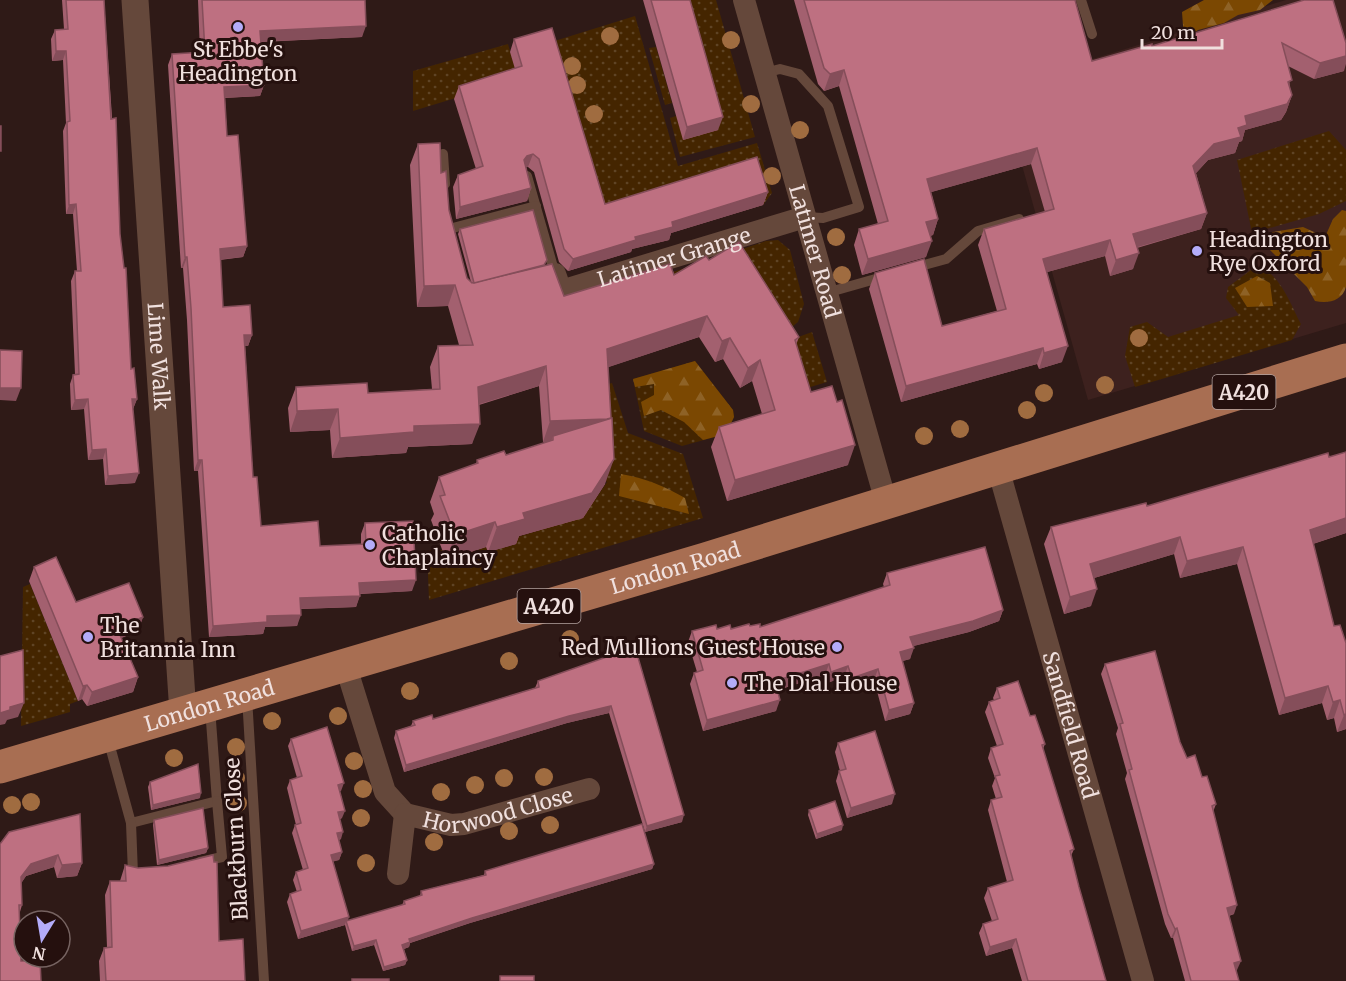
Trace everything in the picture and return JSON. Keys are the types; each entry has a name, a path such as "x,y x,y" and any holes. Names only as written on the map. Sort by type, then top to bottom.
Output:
{"main road":[{"name":"London Road","path":"0,767 346,667 705,559 1346,360"}],"street":[{"name":"Lime Walk","path":"135,0 197,709"},
{"name":"Latimer Road","path":"744,0 886,502"},
{"name":"Latimer Grange","path":"550,275 561,291 805,217"},
{"name":"Sandfield Road","path":"998,468 1143,981"},
{"name":"Horwood Close","path":"346,667 385,792 405,814 451,825 464,824 589,789"},
{"name":"Horwood Close","path":"398,874 405,814"}],"lane":[{"path":"1081,0 1092,34"},
{"path":"764,72 780,69 799,74 828,106 859,207 823,218 805,217"},
{"path":"443,154 446,197"},
{"path":"527,174 550,275"},
{"path":"455,252 448,224 536,206"},
{"path":"826,293 946,259 978,231 1019,219"},
{"name":"Blackburn Close","path":"247,694 264,981"},
{"path":"192,864 222,856 218,801 197,709"},
{"path":"106,736 131,823 133,874 152,873"},
{"path":"131,823 218,801"}],"shaded area":[{"path":"682,0 716,0 755,137 680,157 670,118 676,116"},
{"name":"Headington Rye Oxford","path":"1286,0 1346,0 1346,323 1088,400 1000,87"},
{"path":"635,16 678,166 757,143 772,193 763,205 753,170 606,235 548,43"},
{"path":"508,44 518,79 413,111 413,71"},
{"path":"656,47 672,103 665,105 649,48"},
{"path":"1329,131 1346,150 1346,201 1319,214 1252,233 1237,160"},
{"path":"778,240 790,250 804,304 798,322 792,327 713,275 652,279 766,241"},
{"path":"1255,267 1271,274 1277,281 1301,324 1292,340 1135,387 1125,356 1130,327 1147,322 1168,337 1239,315 1226,298 1228,287"},
{"path":"812,332 827,382 784,395 782,343"},
{"path":"695,361 733,410 734,417 726,434 682,446 644,431 633,379"},
{"path":"612,383 628,433 683,454 703,518 429,600 427,550 443,550 447,560 486,547 488,552 516,544 514,538 583,517 607,482 591,471 586,391"},
{"path":"30,584 78,701 70,704 70,712 21,726 23,587"}],"green space":[{"path":"1204,0 1273,0 1260,10 1238,15 1224,23 1198,30 1184,39 1182,12"},
{"path":"1342,210 1346,211 1346,287 1341,296 1334,300 1315,301 1307,287 1260,240 1273,232 1303,227 1325,237 1333,219"},
{"path":"1257,276 1270,283 1273,306 1247,307 1235,288"},
{"path":"695,361 733,410 734,417 726,434 703,440 684,422 661,410 644,416 641,402 654,395 654,384 635,387 633,379"},
{"path":"621,474 654,483 685,498 689,514 619,496"}],"building":[{"path":"66,0 104,0 111,119 116,118 120,234 124,268 126,268 131,369 134,368 137,399 132,399 139,473 108,476 106,449 92,450 88,399 75,400 73,375 79,374 75,271 81,271 76,204 69,205 67,122 70,121 66,51 56,51 55,30 68,29"},
{"path":"202,0 365,0 366,26 260,31 264,85 224,87 227,136 238,135 247,246 220,249 223,307 250,305 252,335 244,335 253,477 257,477 261,526 318,521 320,546 366,544 365,523 413,521 416,580 359,583 360,596 300,598 301,615 267,616 267,622 213,626 202,460 198,460 191,308 187,257 185,257 172,54 205,52"},
{"path":"651,0 690,0 723,117 687,127"},
{"path":"804,0 1075,0 1092,61 1152,44 1152,46 1304,0 1333,0 1346,43 1346,56 1320,63 1282,43 1292,80 1288,82 1292,95 1287,104 1245,116 1247,125 1238,128 1241,137 1214,144 1193,166 1207,213 1133,234 1139,253 1116,260 1110,240 1043,259 1068,346 1044,353 1043,348 906,386 875,273 924,259 942,326 1006,309 984,229 1054,209 1037,148 927,179 938,219 926,222 932,241 868,259 859,229 888,221 844,70 830,74 824,68"},
{"path":"552,28 605,204 757,157 768,192 672,222 673,227 635,237 636,240 573,259 564,249 539,159 533,154 524,160 531,188 460,207 458,175 483,166 459,86 522,66 514,39"},
{"path":"1,126 1,151 0,151"},
{"path":"440,143 441,173 446,171 449,210 467,278 472,283 552,264 564,296 670,264 674,275 706,256 709,260 739,242 799,337 795,340 811,392 832,386 837,402 842,400 855,445 735,480 719,427 775,410 760,360 748,368 730,338 722,341 707,316 607,349 611,418 607,419 550,421 546,366 478,387 480,424 414,426 414,432 340,438 338,409 297,411 296,387 367,383 368,393 440,389 438,346 473,345 455,285 424,286 418,144"},
{"path":"533,210 547,260 544,265 474,283 460,229"},
{"path":"0,350 22,351 21,388 0,388"},
{"path":"612,418 614,459 592,493 523,513 525,519 497,527 495,522 455,535 440,496 445,495 439,477 478,463 477,460 504,451 506,455 553,440 553,436"},
{"path":"1346,452 1346,518 1310,530 1334,626 1340,625 1346,643 1346,714 1344,715 1340,700 1333,702 1328,686 1285,698 1243,547 1187,561 1180,537 1090,564 1097,589 1070,597 1051,527 1146,503 1147,506 1328,453 1329,457"},
{"path":"985,547 1003,610 973,621 910,637 914,648 900,652 914,703 889,710 878,669 852,678 848,666 831,672 829,664 775,681 780,700 707,720 694,673 703,670 692,631 716,625 717,629 730,625 731,629 749,624 750,626 760,624 760,627 890,585 887,573"},
{"name":"The Britannia Inn","path":"56,557 76,602 129,583 143,617 117,628 138,677 92,692 87,685 83,686 34,567"},
{"path":"635,647 684,815 647,826 611,706 569,716 406,765 396,731 415,725 413,721 432,715 433,719 539,687 538,681"},
{"path":"23,650 24,703 0,713 0,656"},
{"path":"1155,651 1180,742 1187,758 1195,755 1202,777 1207,776 1216,804 1212,806 1237,905 1227,908 1241,961 1234,963 1239,981 1191,981 1177,928 1175,929 1168,914 1129,770 1132,769 1120,724 1123,723 1105,664"},
{"path":"1018,681 1030,716 1035,715 1045,744 1042,745 1074,849 1070,851 1106,981 1028,981 1016,939 990,947 983,924 998,919 988,888 1013,880 991,800 1002,797 995,776 1000,775 991,748 1003,744 989,702 1000,698 997,688"},
{"path":"327,727 344,783 338,785 345,811 338,812 343,832 337,833 342,852 331,855 349,917 301,931 290,894 301,890 296,872 308,868 295,825 301,823 290,780 302,776 291,739"},
{"path":"875,731 895,794 851,808 839,771 846,769 838,743"},
{"path":"198,764 201,793 153,805 150,782"},
{"path":"835,801 843,825 817,834 809,810"},
{"path":"203,808 208,848 159,860 154,820"},
{"path":"80,814 82,863 62,865 58,855 31,864 21,877 22,905 19,905 19,909 12,909 12,969 40,969 41,981 0,981 0,844 9,832"},
{"path":"642,824 654,864 409,939 410,942 402,945 407,960 384,967 376,940 354,946 346,921 405,904 404,901 422,895 421,891 486,875 485,871"},
{"path":"213,855 214,862 217,862 219,941 243,939 245,981 106,981 104,948 112,947 110,881 126,881 125,865 138,868 168,866"},
{"path":"500,976 534,976 534,981 500,981"},
{"path":"352,979 389,979 389,981 352,981"}],"place":[{"name":"St Ebbe's Headington","path":"238,27"},
{"name":"Headington Rye Oxford","path":"1197,251"},
{"name":"Catholic Chaplaincy","path":"370,545"},
{"name":"The Britannia Inn","path":"88,637"},
{"name":"Red Mullions Guest House","path":"837,647"},
{"name":"The Dial House","path":"732,683"}]}
